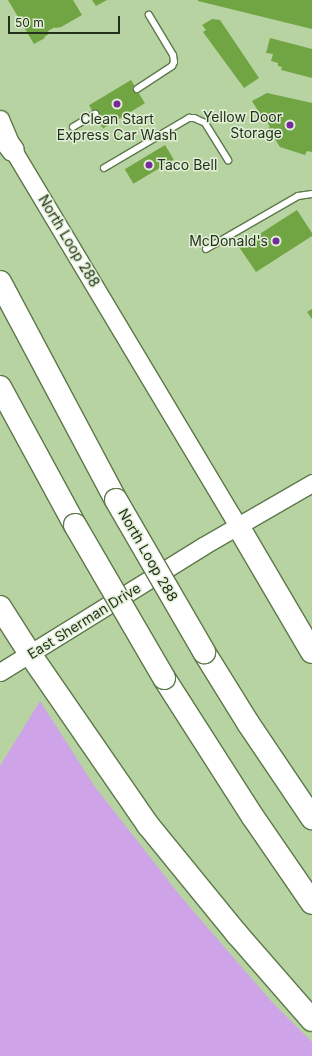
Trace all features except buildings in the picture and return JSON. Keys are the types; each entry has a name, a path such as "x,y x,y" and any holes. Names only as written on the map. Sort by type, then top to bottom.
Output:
{"highway":[{"path":"0,133 14,150"},
{"name":"North Loop 288","path":"0,282 116,500 204,652 248,723 312,818"},
{"path":"0,387 75,525 164,678 253,817 312,903"},
{"path":"238,526 312,652"},
{"path":"0,607 30,654 148,825 237,934 312,1020"}],"main road":[{"name":"North Loop 288","path":"0,119 14,150 238,526"},
{"name":"East Sherman Drive","path":"0,672 238,526 312,483"}],"lane":[{"path":"137,89 172,66 174,62 173,55 150,15"},
{"path":"74,127 95,114"},
{"path":"104,168 188,118 194,118 204,123 228,160"},
{"path":"206,249 298,196 312,194"}],"shaded area":[{"path":"40,701 95,787 182,898 271,1001 312,1042 312,1056 0,1056 0,766"}],"place":[{"name":"Clean Start Express Car Wash","path":"117,104"},
{"name":"Yellow Door Storage","path":"290,125"},
{"name":"Taco Bell","path":"149,165"},
{"name":"McDonald's","path":"276,241"}]}
